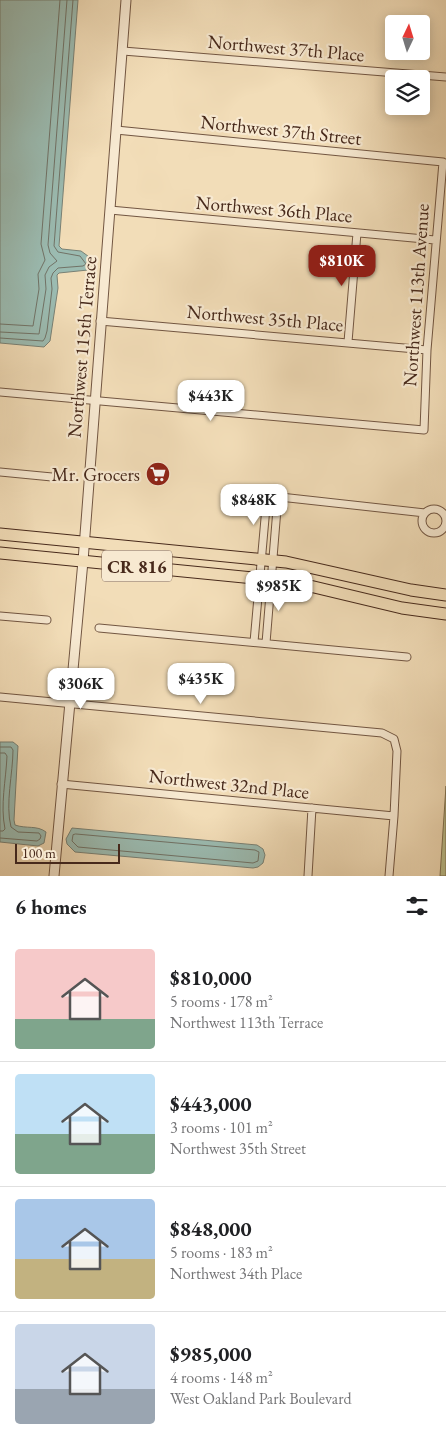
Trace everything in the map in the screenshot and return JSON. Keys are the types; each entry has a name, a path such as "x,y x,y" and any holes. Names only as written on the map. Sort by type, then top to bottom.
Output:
{"main road":[{"name":"CR 816","path":"0,534 267,559 309,566 411,590 446,595"},
{"name":"CR 816","path":"0,554 265,579 312,586 402,608 446,614"}],"street":[{"name":"Northwest 115th Terrace","path":"54,876 83,561 126,0"},
{"name":"Northwest 37th Place","path":"122,51 446,77"},
{"name":"Northwest 37th Street","path":"116,130 443,162"},
{"name":"Northwest 113th Avenue","path":"94,401 424,430 427,350 443,162"},
{"name":"Northwest 36th Place","path":"110,210 435,240"},
{"path":"348,342 357,233"},
{"name":"Northwest 35th Place","path":"100,321 427,350"},
{"path":"0,392 94,401"},
{"path":"0,472 52,477"},
{"path":"244,494 425,513"},
{"path":"266,644 267,496"},
{"path":"254,642 278,497"},
{"path":"0,616 47,620"},
{"path":"100,628 407,657"},
{"path":"0,697 382,733 394,739 397,751 389,876"},
{"name":"Northwest 32nd Place","path":"61,784 394,816"},
{"path":"308,876 312,808"}],"green space":[{"path":"446,786 446,876 440,876"}],"water":[{"path":"0,0 78,0 59,246 62,249 81,251 92,259 88,270 59,273 57,275 58,288 50,341 44,347 0,343"},
{"path":"0,742 13,742 18,746 15,825 46,832 44,843 38,846 0,842"},
{"path":"72,828 257,845 263,849 265,855 263,863 253,868 75,852 67,844 66,839"}],"place":[{"name":"Mr. Grocers","path":"158,474"}]}
